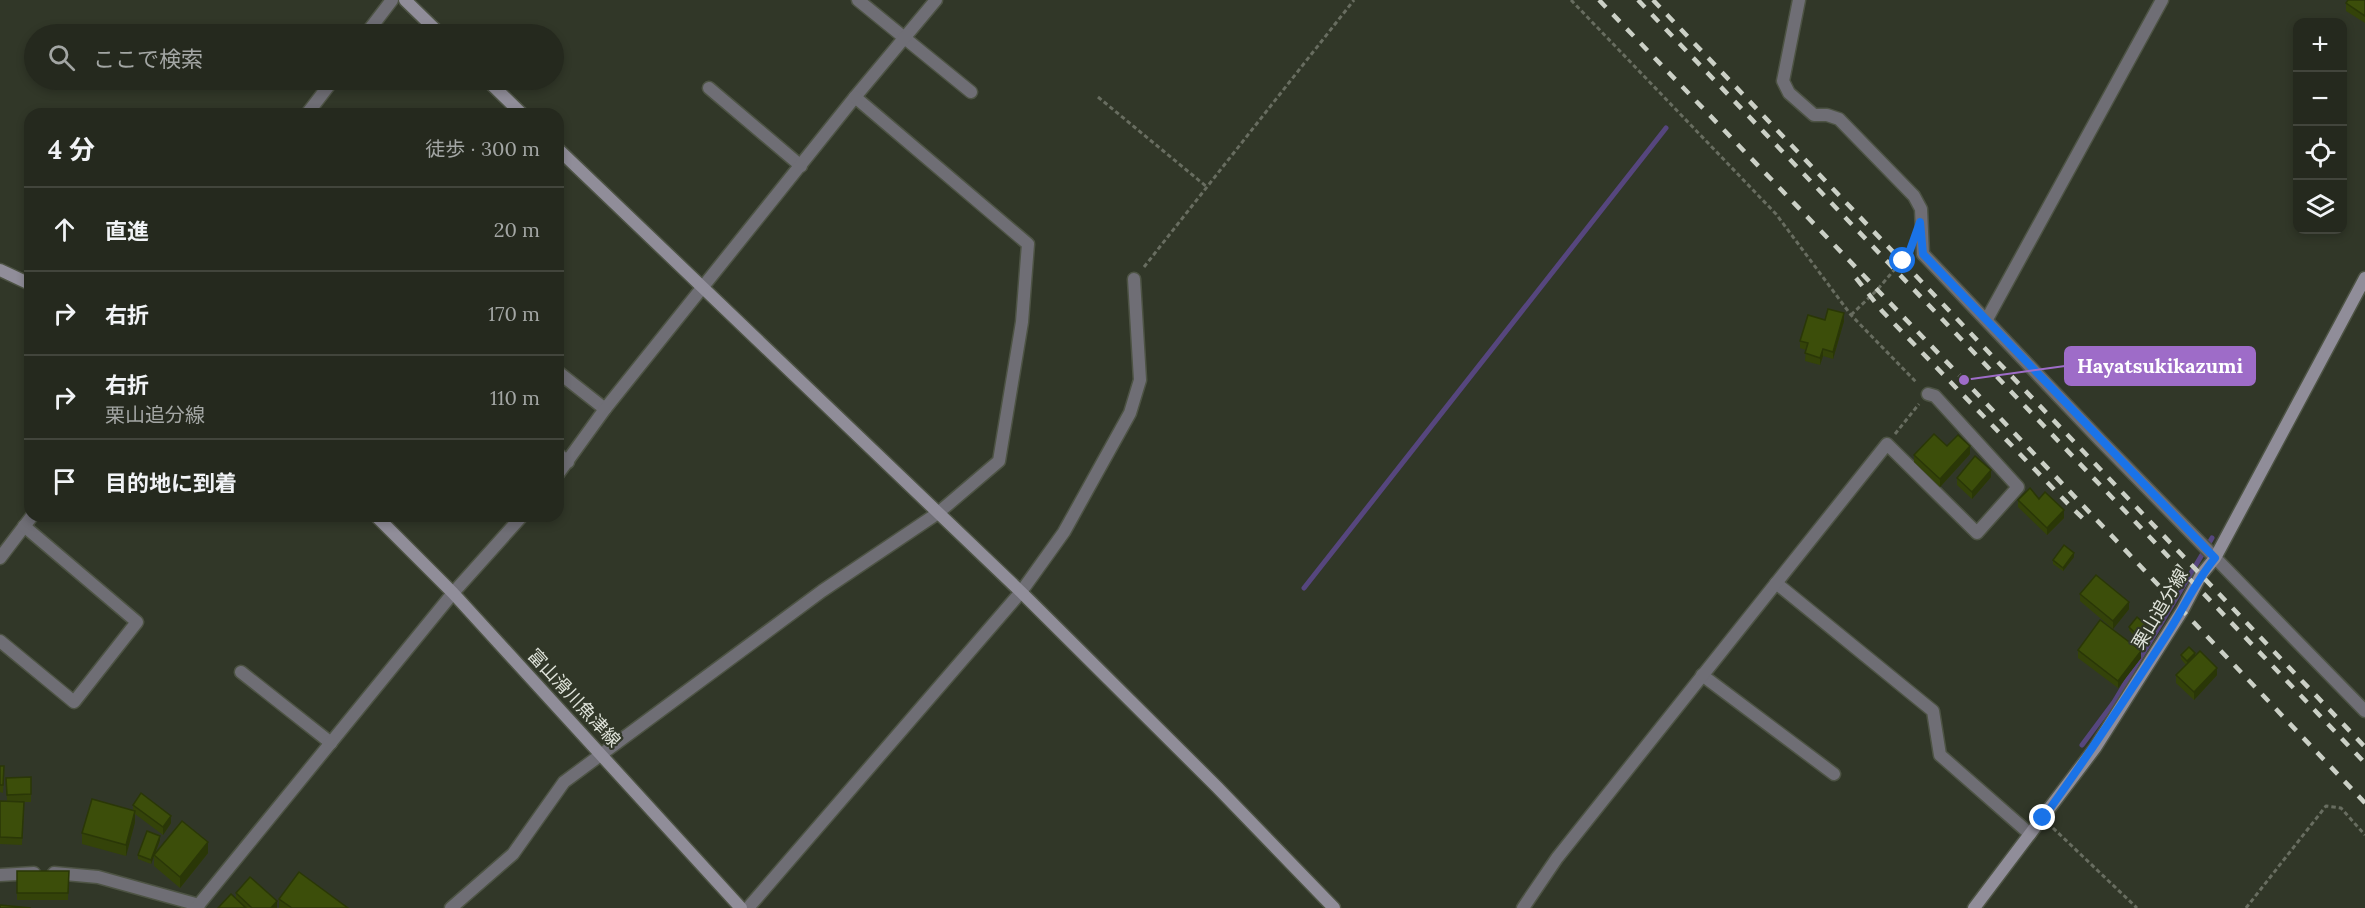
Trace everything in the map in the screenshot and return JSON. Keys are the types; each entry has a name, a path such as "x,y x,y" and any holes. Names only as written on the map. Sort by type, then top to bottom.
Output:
{"main road":[{"path":"405,0 430,24"},
{"path":"497,90 516,108"},
{"path":"564,155 1021,592 1217,787 1334,908"},
{"path":"0,270 24,281"},
{"name":"栗山追分線","path":"1974,908 2095,748 2182,612 2201,574 2215,558 2365,278"},
{"name":"富山滑川魚津線","path":"382,522 453,593 741,908"}],"street":[{"path":"374,24 392,0"},
{"path":"858,0 971,92"},
{"path":"564,457 703,289 855,97 936,0"},
{"path":"1799,0 1783,81 1789,93 1814,115 1827,115 1839,119 1914,196 1920,209 1923,254 2365,711"},
{"path":"1987,319 2162,0"},
{"path":"709,88 801,166"},
{"path":"312,108 325,90"},
{"path":"451,908 513,854 564,782 822,591 938,513 999,461 1022,322 1028,244 855,97"},
{"path":"748,908 1021,592 1064,532 1130,413 1140,380 1134,279"},
{"path":"564,377 605,409"},
{"path":"1523,908 1557,858 1887,444 1977,533 2018,487 1935,396 1928,394"},
{"path":"0,558 27,522"},
{"path":"0,875 46,872 98,877 197,906 453,593 517,522"},
{"path":"0,641 74,702 137,622 24,526"},
{"path":"1776,583 1933,711 1940,755 2030,834"},
{"path":"241,672 331,743"},
{"path":"1702,675 1834,774"}],"path":[{"path":"1134,279 1354,0"},
{"path":"1571,0 1776,214 1851,315 1928,394 1887,444"},
{"path":"1098,97 1207,188"},
{"path":"1851,315 1877,290 1909,253"},
{"path":"2246,908 2326,806 2341,808 2365,835"},
{"path":"2043,818 2136,908"}],"building":[{"path":"2348,0 2365,0 2365,16 2346,3"},
{"path":"1828,309 1844,313 1833,352 1823,349 1820,358 1805,353 1808,343 1800,341 1808,315 1825,320"},
{"path":"1934,434 1947,446 1958,435 1970,446 1940,479 1914,455"},
{"path":"1975,456 1991,470 1972,492 1957,478"},
{"path":"2030,488 2039,499 2045,492 2064,510 2047,528 2018,500"},
{"path":"2064,545 2074,553 2063,568 2053,560"},
{"path":"2096,575 2129,602 2113,621 2080,594"},
{"path":"2137,617 2146,625 2137,635 2129,627"},
{"path":"2100,620 2141,651 2118,681 2078,650"},
{"path":"2189,647 2195,653 2187,661 2181,655"},
{"path":"2200,651 2217,668 2194,692 2176,675"},
{"path":"0,766 4,766 3,785 0,785"},
{"path":"31,777 31,794 7,795 6,778"},
{"path":"141,793 171,816 163,827 133,805"},
{"path":"92,799 135,811 126,845 82,833"},
{"path":"0,801 24,802 22,838 0,837"},
{"path":"182,821 208,842 180,877 154,855"},
{"path":"147,831 160,836 151,860 138,855"},
{"path":"17,871 69,871 68,893 17,893"},
{"path":"299,872 348,908 292,908 279,899"},
{"path":"250,877 277,901 271,908 252,908 236,893"},
{"path":"231,894 246,908 218,908"},
{"path":"0,905 31,908 0,908"}],"waterway":[{"path":"1304,588 1666,128"},
{"path":"2082,745 2114,702 2212,538"}],"railway":[{"path":"1599,0 1964,380 2365,803"},
{"path":"1638,0 2365,763"},
{"path":"1653,0 2365,747"},
{"path":"1856,278 1882,311 2089,524"}],"place":[{"name":"Hayatsukikazumi","path":"1964,380"}],"route":[{"path":"1903,261 1909,253 1920,222 1923,254 2215,558 2201,574 2182,612 2095,748 2043,818"}]}
